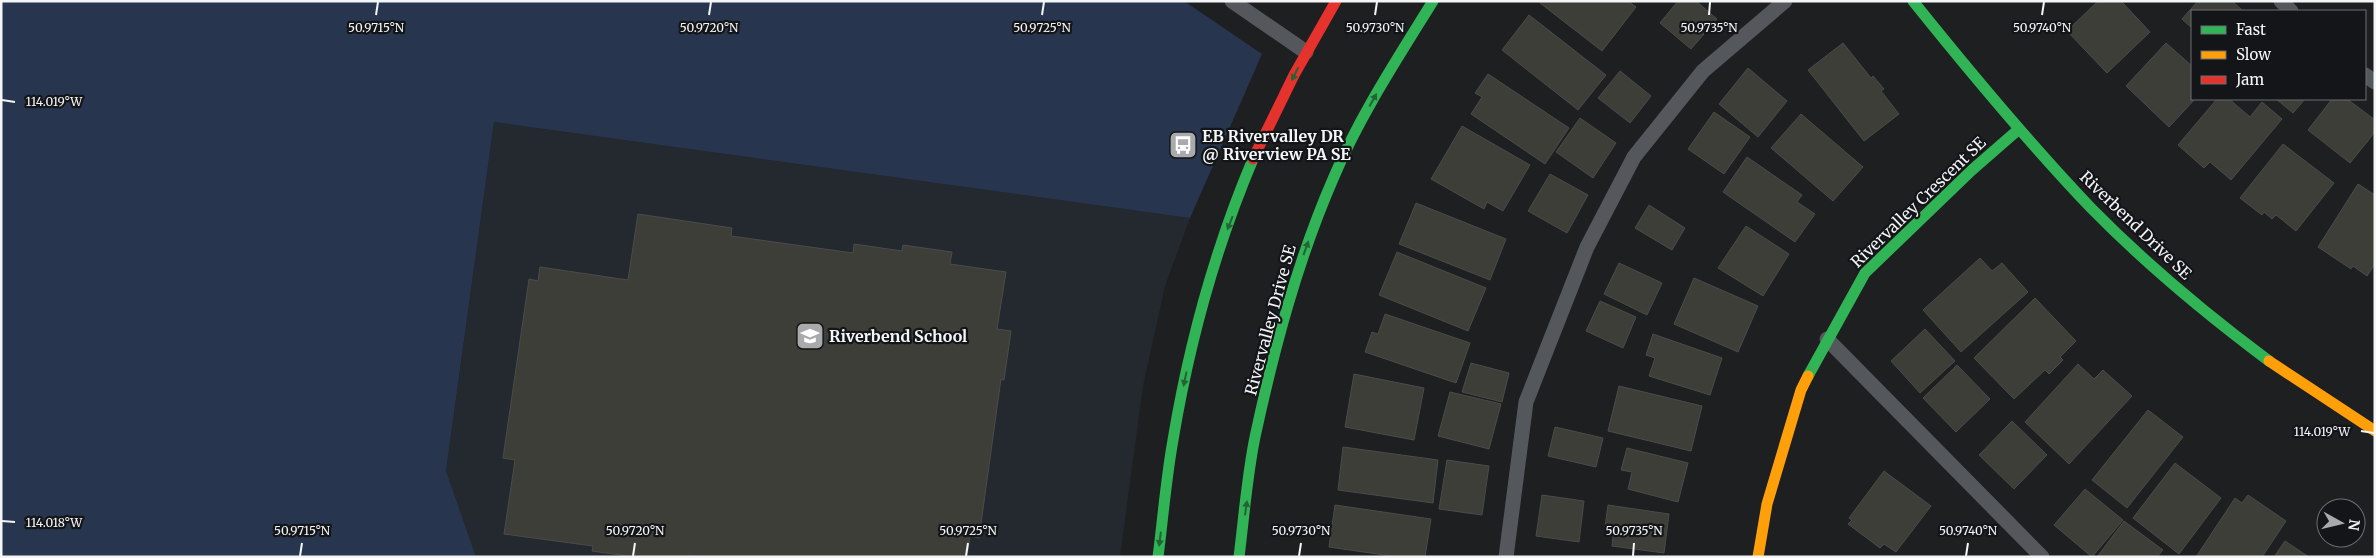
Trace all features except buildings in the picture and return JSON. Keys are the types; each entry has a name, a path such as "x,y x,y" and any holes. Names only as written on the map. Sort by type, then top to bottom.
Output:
{"street":[{"path":"1158,557 1175,427 1191,351 1215,263 1256,152 1306,52 1336,1"},
{"name":"Rivervalley Drive SE","path":"1239,557 1255,438 1291,293 1306,247 1333,178 1359,126 1392,67 1433,1"},
{"name":"Riverbend Drive SE","path":"1913,1 2018,129 2120,236 2173,285 2252,349 2339,410 2375,431"},
{"name":"Rivervalley Crescent SE","path":"1758,557 1767,504 1801,390 1827,339 1865,273 1972,170 2018,129"}],"lane":[{"path":"1232,1 1306,52"},
{"path":"1506,557 1526,402 1588,247 1634,157 1704,71 1785,1"},
{"path":"2281,1 2290,10"},
{"path":"1827,339 2042,557"}],"shaded area":[{"path":"1,1 1184,1 1262,54 1190,218 494,122 446,471 476,557 1,557"},
{"name":"Riverbend School","path":"494,122 1190,218 1165,286 1143,386 1120,557 476,557 446,472"}],"traffic: fast":[{"path":"1239,557 1255,437 1270,371 1308,242 1343,156 1379,88 1433,1"},
{"path":"1913,1 2000,106 2091,208 2177,288 2269,361"},
{"path":"1808,376 1865,273 1972,170 2019,129"},
{"path":"1158,557 1166,484 1179,404 1195,333 1215,262 1253,159"}],"traffic: slow":[{"path":"2269,361 2375,431"},
{"path":"1758,557 1767,504 1801,390 1808,376"}],"traffic: jam":[{"path":"1253,159 1294,75 1336,1"}],"place":[{"name":"EB Rivervalley DR @ Riverview PA SE","path":"1183,145"},
{"name":"Riverbend School","path":"810,336"}]}
